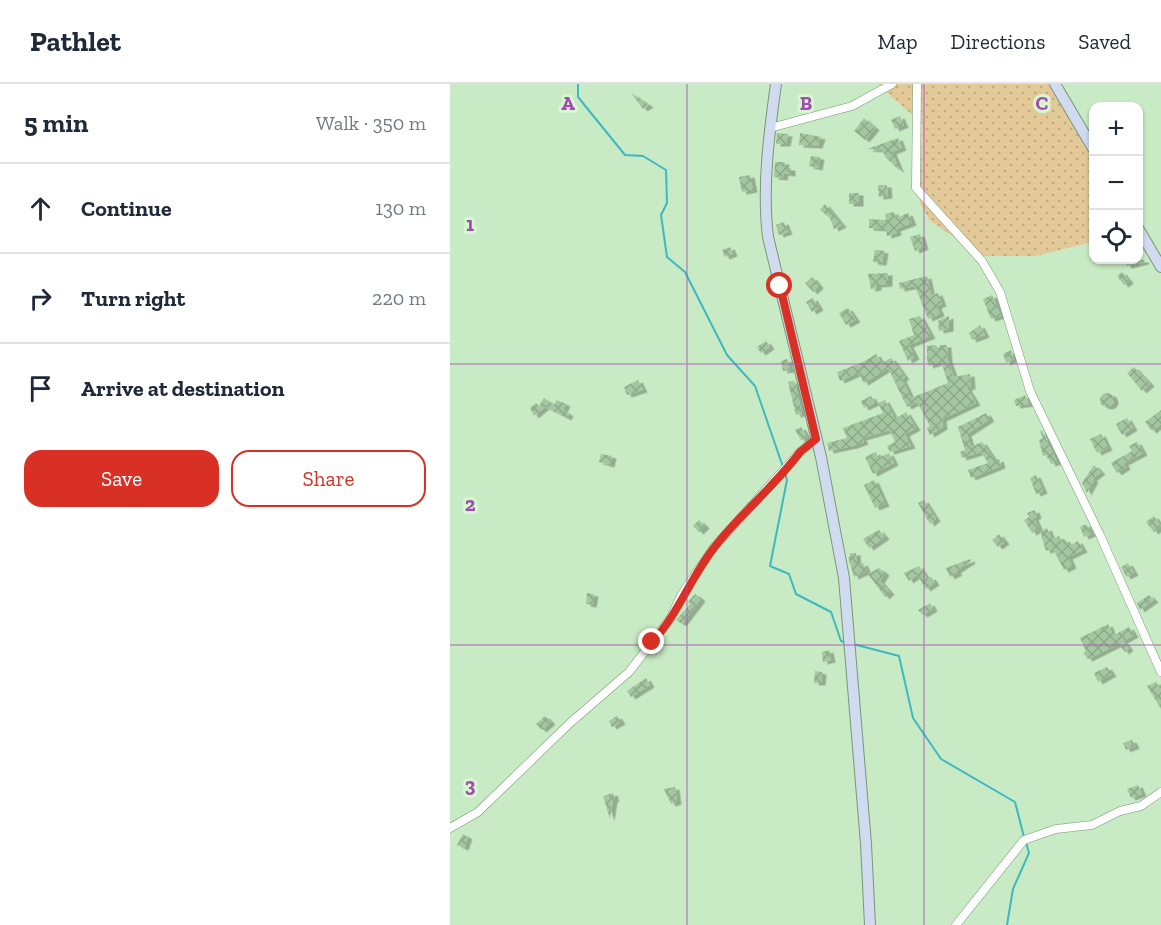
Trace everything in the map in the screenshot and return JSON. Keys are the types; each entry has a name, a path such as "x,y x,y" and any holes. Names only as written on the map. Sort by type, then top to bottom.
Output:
{"street":[{"path":"776,84 770,128 765,211 768,237 838,542 848,610 870,925"},
{"path":"770,128 852,106 892,84"},
{"path":"917,84 916,188 982,261 1000,292 1030,391 1100,535 1161,672"},
{"path":"1055,84 1089,142"},
{"path":"1143,236 1161,267"},
{"path":"450,828 478,812 570,723 629,672 670,619 682,594 714,547 800,452 816,439"},
{"path":"956,925 1024,840 1056,829 1092,825 1120,811 1141,806 1161,792"}],"shaded area":[{"path":"878,84 1050,84 1089,153 1089,243 1035,256 983,256 930,221 920,203 922,124"}],"building":[{"path":"633,94 649,105 643,109"},
{"path":"900,116 904,125 895,129 891,120"},
{"path":"864,118 875,128 865,140 854,131"},
{"path":"777,133 788,134 786,144 776,144"},
{"path":"800,133 821,137 818,146 799,145"},
{"path":"898,138 902,148 892,152 900,171 886,158 882,150 867,149"},
{"path":"811,156 820,157 818,168 809,166"},
{"path":"775,162 785,162 784,168 791,168 791,174 784,173 783,178 774,177"},
{"path":"750,175 753,190 742,192 739,177"},
{"path":"878,185 887,185 888,196 879,197"},
{"path":"849,193 859,193 859,204 849,204"},
{"path":"825,204 842,225 834,229 830,218 820,210"},
{"path":"894,212 896,218 908,213 912,223 896,229 897,233 887,236 886,229 869,228 869,219 886,220 885,214"},
{"path":"784,222 788,232 779,235 776,225"},
{"path":"920,234 924,247 915,251 910,237"},
{"path":"730,247 733,254 725,257 722,250"},
{"path":"875,250 884,251 882,263 873,262"},
{"path":"1122,272 1129,281 1124,285 1117,276"},
{"path":"888,273 888,284 877,285 877,288 871,289 868,274"},
{"path":"927,276 931,295 938,293 942,304 937,306 940,314 928,319 915,286 900,289 899,283"},
{"path":"812,277 819,286 813,292 805,283"},
{"path":"992,295 1001,316 991,319 983,299"},
{"path":"813,298 819,308 812,312 806,302"},
{"path":"848,308 856,320 846,325 839,313"},
{"path":"920,316 931,336 909,345 915,357 908,361 899,341 914,335 909,319"},
{"path":"949,316 949,329 939,331 938,321"},
{"path":"980,325 985,335 972,340 969,333"},
{"path":"766,341 770,347 761,353 757,347"},
{"path":"936,345 940,353 940,345 947,345 948,360 954,377 970,374 971,387 967,388 976,403 942,419 943,427 930,435 927,428 930,426 917,402 907,407 888,368 864,383 858,373 840,381 837,372 863,362 876,354 882,363 891,358 905,377 902,379 911,398 948,383 941,362 929,366 927,360 927,346"},
{"path":"1011,350 1014,359 1006,363 1003,354"},
{"path":"787,359 790,370 783,371 781,361"},
{"path":"1134,367 1150,384 1142,391 1127,373"},
{"path":"638,380 643,390 627,395 624,387"},
{"path":"788,382 795,382 802,414 796,415"},
{"path":"1104,393 1110,393 1114,400 1110,407 1104,407 1100,403 1100,397"},
{"path":"1025,395 1029,404 1016,406 1014,400"},
{"path":"871,396 875,403 864,408 861,401"},
{"path":"544,398 554,405 557,400 566,404 563,410 569,414 567,418 545,407 534,416 530,408 536,403 539,406"},
{"path":"885,400 895,419 906,412 916,428 905,434 911,446 890,452 887,446 895,442 890,430 862,438 864,442 853,446 829,451 827,443 847,438 843,428 883,413 878,403"},
{"path":"1161,410 1161,424 1152,431 1145,422"},
{"path":"986,413 990,419 967,434 971,447 982,442 995,461 999,459 1001,466 971,478 968,470 988,463 981,452 962,458 960,452 965,450 958,427"},
{"path":"1127,418 1133,428 1122,435 1116,424"},
{"path":"801,427 807,437 801,440 795,430"},
{"path":"1042,430 1057,462 1051,464 1047,455 1043,456 1039,440 1043,438 1040,432"},
{"path":"1101,434 1108,448 1097,453 1090,439"},
{"path":"1137,442 1143,453 1124,463 1126,467 1117,473 1111,463 1132,451 1129,446"},
{"path":"876,452 878,458 889,453 894,463 873,474 865,457"},
{"path":"601,454 612,456 610,465 599,462"},
{"path":"1094,465 1101,472 1092,479 1094,480 1087,493 1082,483"},
{"path":"1036,475 1043,491 1036,494 1030,478"},
{"path":"874,480 885,504 875,508 864,485"},
{"path":"924,500 936,519 930,524 918,503"},
{"path":"1035,510 1037,516 1034,518 1039,529 1032,533 1024,520 1029,517 1027,513"},
{"path":"1154,516 1161,526 1154,532 1146,522"},
{"path":"699,520 705,526 699,532 693,526"},
{"path":"1086,524 1091,534 1084,537 1080,527"},
{"path":"1047,528 1052,539 1059,536 1061,541 1065,539 1069,546 1078,541 1083,550 1068,557 1072,566 1064,570 1053,549 1046,551 1040,531"},
{"path":"879,530 885,537 869,548 863,539"},
{"path":"999,534 1005,542 998,547 992,540"},
{"path":"850,553 856,553 857,566 863,563 867,571 854,577 848,557"},
{"path":"970,559 971,561 956,571 958,573 950,577 946,568"},
{"path":"1128,563 1134,573 1126,577 1121,567"},
{"path":"919,566 927,579 931,577 935,583 926,589 917,575 909,581 904,573"},
{"path":"879,568 885,573 880,581 890,592 885,597 868,574"},
{"path":"587,593 594,594 592,605 586,604"},
{"path":"695,594 701,599 682,624 676,620 690,604 688,602"},
{"path":"1149,595 1154,600 1140,610 1137,603"},
{"path":"930,603 933,609 923,615 918,610"},
{"path":"1108,624 1112,633 1116,634 1129,627 1134,635 1123,641 1129,648 1125,652 1118,644 1088,659 1083,653 1086,651 1080,638"},
{"path":"829,650 831,660 823,662 822,652"},
{"path":"1107,667 1112,674 1098,682 1094,673"},
{"path":"815,671 822,672 821,683 814,683"},
{"path":"646,678 650,685 631,697 627,691"},
{"path":"1156,682 1161,690 1161,709 1147,686"},
{"path":"545,716 551,722 542,730 536,724"},
{"path":"617,716 621,722 612,727 609,721"},
{"path":"1132,740 1135,746 1126,750 1123,743"},
{"path":"1138,785 1142,794 1131,798 1127,789"},
{"path":"675,787 677,802 671,804 664,789"},
{"path":"613,793 615,799 610,819 603,796"},
{"path":"463,834 468,837 464,848 457,845"}],"waterway":[{"path":"578,84 578,97 625,155 643,156 666,170 667,203 661,215 667,257 685,272 727,355 755,386 783,467"},
{"path":"785,473 787,480 770,566 789,574 796,594 831,612 841,641 844,642"},
{"path":"853,644 899,656 913,718 941,759 1015,802 1024,837"},
{"path":"1007,925 1013,889 1029,853 1026,842"}],"route":[{"path":"652,642 670,619 682,594 714,547 792,464 800,452 816,439 780,286"}]}
